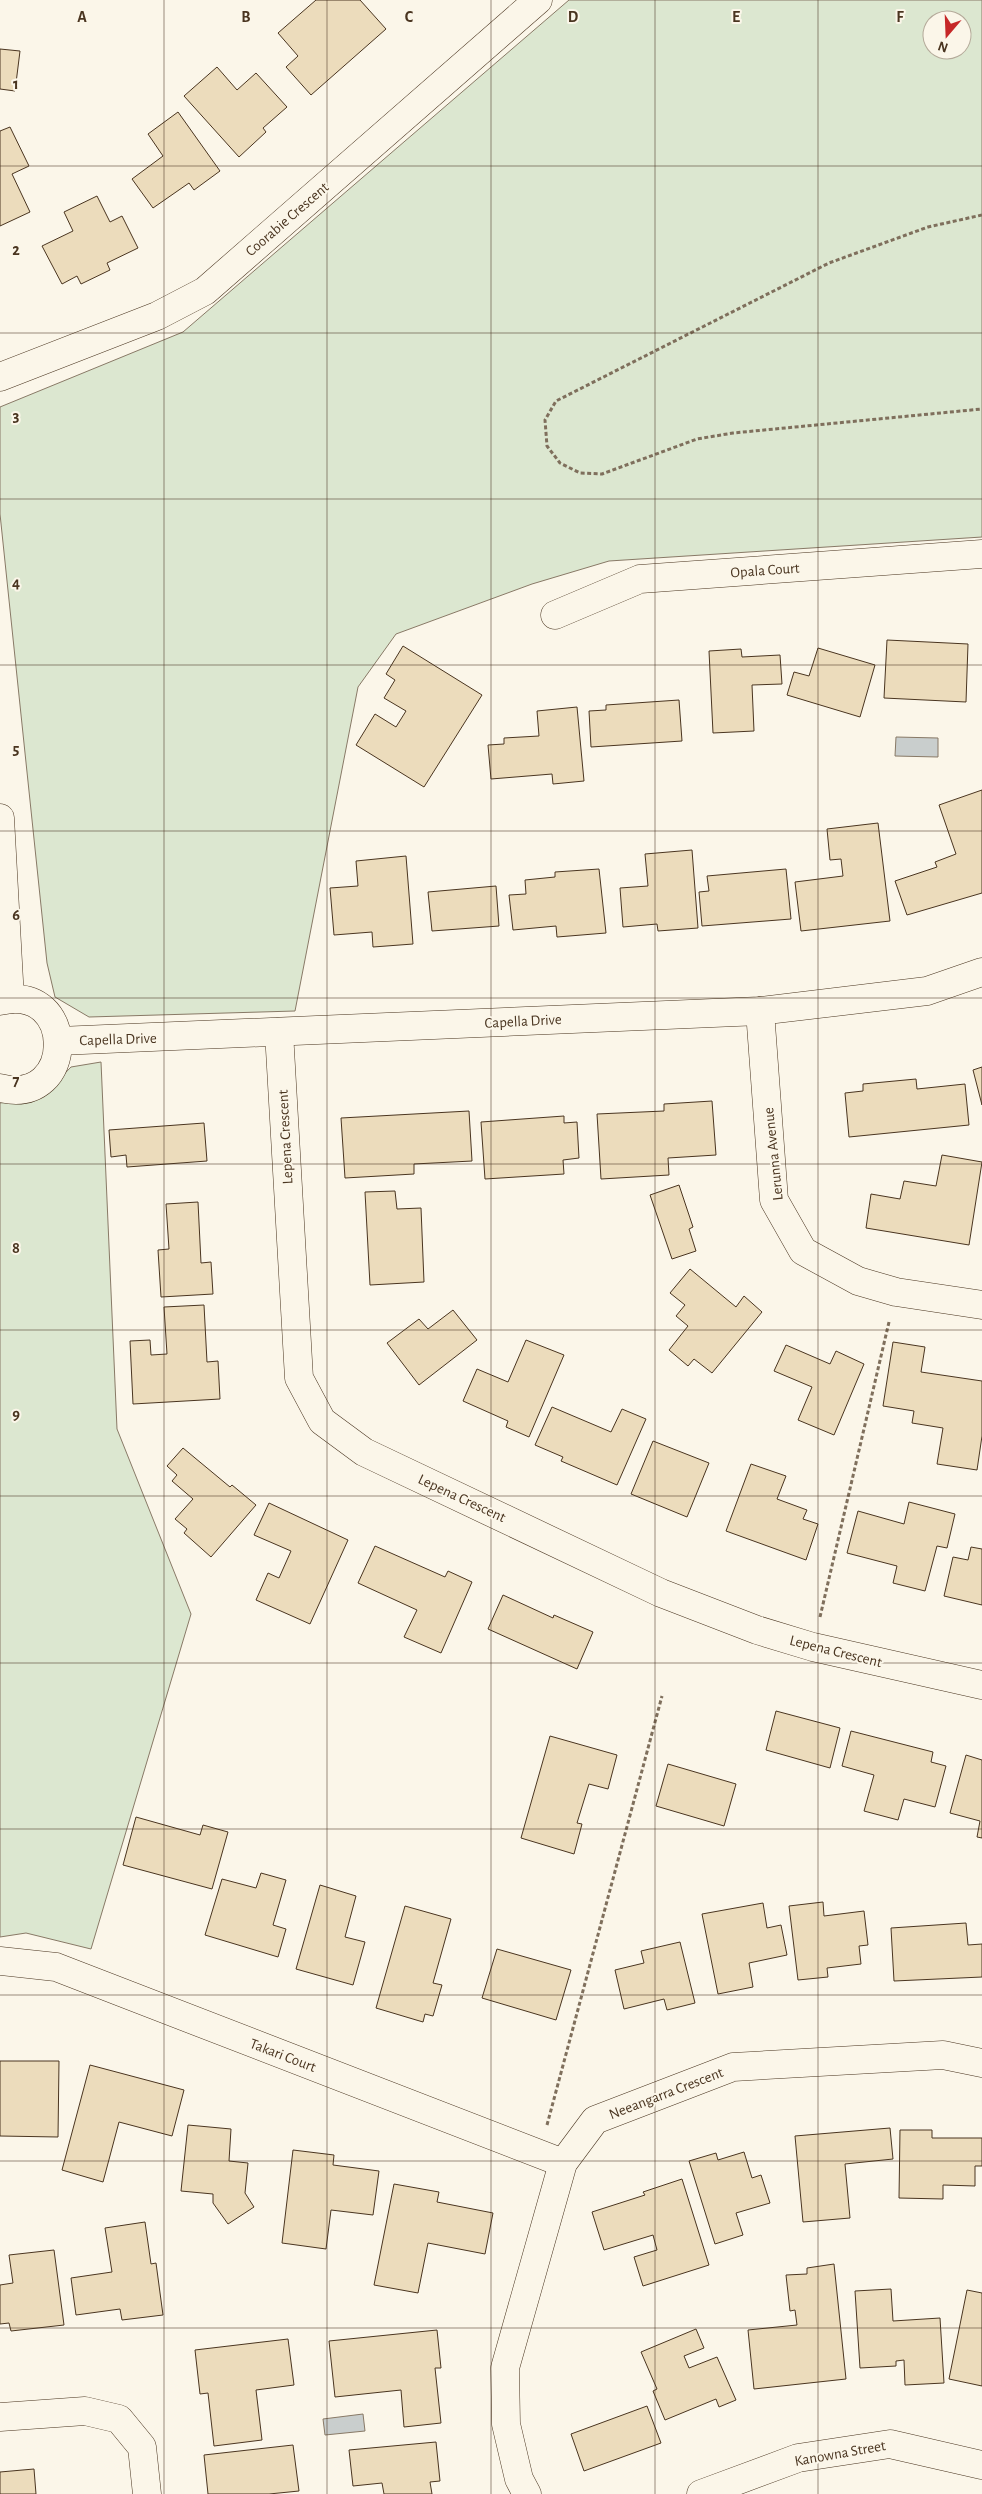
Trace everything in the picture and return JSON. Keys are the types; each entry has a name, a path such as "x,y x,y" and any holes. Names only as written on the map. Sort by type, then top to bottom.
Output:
{"street":[{"name":"Coorabie Crescent","path":"0,377 157,316 205,291 538,0"},
{"name":"Opala Court","path":"555,615 640,579 982,554"},
{"path":"0,818 5,1000 24,1000 38,1006 48,1015 56,1027 59,1042 58,1056 52,1069 43,1080 30,1087 16,1090 0,1088"},
{"name":"Capella Drive","path":"59,1042 760,1011 926,991 982,972"},
{"name":"Lerunna Avenue","path":"760,1011 774,1200 803,1251 858,1281 896,1292 982,1305"},
{"name":"Lepena Crescent","path":"279,1032 299,1378 322,1421 364,1452 661,1593 757,1630 813,1647 982,1684"},
{"name":"Takari Court","path":"0,1961 56,1968 551,2159"},
{"name":"Neeangarra Crescent","path":"527,2494 519,2479 506,2424 505,2368 551,2159 595,2120 733,2067 943,2055 982,2063"},
{"path":"0,2417 86,2411 119,2419 142,2447 147,2494"},
{"name":"Kanowna Street","path":"701,2494 798,2458 890,2444 982,2465"}],"path":[{"path":"982,215 928,227 829,263 556,401 544,420 547,446 560,463 580,473 602,474 697,438 982,410"},
{"path":"813,1647 896,1292"},
{"path":"551,2159 662,1696"}],"green space":[{"path":"569,0 982,0 982,537 609,561 532,584 396,634 358,687 295,1011 89,1017 55,997 47,963 0,514 0,407 183,332"},
{"path":"101,1062 117,1429 191,1614 91,1949 26,1933 0,1937 0,1103 41,1098 71,1067"}],"shaded area":[{"path":"896,737 938,738 938,757 895,756"},
{"path":"363,2414 365,2431 325,2435 323,2419"}],"building":[{"path":"316,0 360,0 386,29 311,95 286,67 298,56 278,33"},
{"path":"0,49 20,51 15,91 0,89"},
{"path":"217,67 237,90 256,73 287,107 263,128 266,132 239,157 184,96"},
{"path":"178,112 220,171 194,190 189,183 153,208 132,179 163,156 148,134"},
{"path":"10,127 29,166 12,174 30,212 0,226 0,131"},
{"path":"97,196 110,222 122,216 138,248 107,263 110,270 81,284 77,276 62,284 42,246 73,231 64,212"},
{"path":"887,640 968,644 966,702 884,698"},
{"path":"403,646 482,695 424,787 356,745 375,714 396,727 406,711 384,698 395,680 386,674"},
{"path":"818,648 875,665 860,717 787,695 794,672 809,676"},
{"path":"741,649 742,657 780,655 782,684 752,685 754,731 713,733 709,651"},
{"path":"679,700 682,741 591,747 589,711 606,710 606,705"},
{"path":"577,707 584,781 553,784 552,774 491,779 488,745 504,744 504,738 539,736 537,711"},
{"path":"982,790 982,893 907,915 895,881 937,867 935,862 956,854 939,805"},
{"path":"878,823 890,921 801,931 795,882 843,876 841,859 830,860 827,829"},
{"path":"692,850 698,928 658,931 657,924 623,927 620,888 648,886 645,854"},
{"path":"406,856 413,944 373,947 372,932 334,935 330,888 358,886 356,861"},
{"path":"599,869 606,933 557,937 556,926 513,930 509,895 526,894 525,880 555,877 555,872"},
{"path":"786,869 791,919 702,926 699,892 709,891 707,876"},
{"path":"496,886 499,926 432,931 428,892"},
{"path":"982,1067 982,1105 973,1070"},
{"path":"916,1079 917,1089 965,1084 969,1125 849,1137 845,1093 863,1091 863,1084"},
{"path":"712,1101 716,1155 668,1158 669,1175 601,1179 597,1114 664,1111 664,1104"},
{"path":"469,1111 472,1161 414,1164 414,1174 345,1178 341,1118"},
{"path":"564,1116 564,1123 577,1122 579,1158 563,1160 564,1174 485,1179 481,1122"},
{"path":"204,1123 207,1161 127,1167 126,1155 111,1157 109,1130"},
{"path":"942,1155 982,1162 969,1245 866,1228 871,1194 900,1199 904,1181 936,1186"},
{"path":"679,1185 693,1227 689,1229 696,1251 672,1259 650,1195"},
{"path":"395,1191 397,1209 421,1208 424,1282 370,1285 365,1192"},
{"path":"198,1202 201,1263 211,1262 213,1294 161,1297 158,1250 169,1249 166,1204"},
{"path":"690,1269 736,1307 744,1296 762,1312 712,1373 694,1359 688,1366 669,1350 688,1326 676,1316 685,1305 670,1293"},
{"path":"204,1305 207,1362 218,1361 220,1399 133,1404 130,1341 150,1340 151,1355 167,1354 164,1307"},
{"path":"453,1310 477,1340 419,1385 387,1343 419,1319 428,1329"},
{"path":"526,1340 564,1355 529,1437 506,1427 508,1421 463,1401 477,1369 508,1382"},
{"path":"893,1342 925,1347 921,1372 982,1381 982,1436 977,1470 937,1464 943,1428 912,1423 914,1411 883,1406"},
{"path":"786,1345 830,1364 836,1351 864,1364 834,1435 798,1420 812,1387 774,1371"},
{"path":"552,1407 611,1432 622,1409 646,1419 617,1485 561,1461 563,1457 535,1445"},
{"path":"653,1441 709,1463 687,1517 631,1494"},
{"path":"183,1448 230,1487 232,1485 256,1505 211,1557 184,1533 187,1529 175,1519 193,1499 172,1481 177,1475 167,1466"},
{"path":"751,1464 786,1476 777,1499 807,1510 803,1519 818,1524 806,1560 726,1531"},
{"path":"909,1502 955,1514 947,1548 937,1546 925,1591 893,1583 897,1566 847,1553 858,1511 904,1524"},
{"path":"269,1503 348,1540 310,1624 256,1600 268,1573 279,1578 291,1551 254,1535"},
{"path":"375,1546 445,1577 448,1571 472,1582 441,1653 404,1637 417,1610 358,1583"},
{"path":"971,1547 982,1549 982,1605 944,1596 953,1557 968,1560"},
{"path":"503,1595 553,1618 554,1615 593,1632 577,1669 488,1629"},
{"path":"776,1711 840,1728 830,1768 766,1750"},
{"path":"851,1731 933,1752 931,1762 946,1766 935,1807 904,1799 898,1820 864,1811 874,1775 842,1766"},
{"path":"550,1736 617,1755 608,1789 589,1784 577,1823 582,1824 574,1854 521,1838"},
{"path":"966,1755 982,1760 982,1838 977,1837 980,1821 950,1813"},
{"path":"668,1764 736,1784 724,1826 656,1806"},
{"path":"136,1817 200,1835 203,1825 228,1832 212,1889 123,1865"},
{"path":"261,1873 286,1880 273,1925 286,1929 278,1957 205,1935 222,1879 256,1888"},
{"path":"320,1885 356,1896 345,1937 365,1942 353,1985 296,1969"},
{"path":"823,1902 824,1916 864,1911 868,1945 859,1946 861,1964 827,1968 828,1977 798,1980 789,1906"},
{"path":"763,1903 767,1928 781,1925 787,1955 749,1963 753,1987 718,1994 702,1914"},
{"path":"405,1906 451,1919 433,1983 442,1985 433,2016 425,2014 423,2022 376,2008"},
{"path":"966,1923 968,1945 982,1944 982,1977 894,1981 891,1928"},
{"path":"680,1942 695,2003 667,2010 664,1999 624,2009 615,1970 644,1963 641,1951"},
{"path":"497,1949 571,1970 556,2020 482,1998"},
{"path":"0,2061 59,2061 58,2137 0,2136"},
{"path":"90,2065 184,2090 172,2136 119,2122 103,2182 62,2170"},
{"path":"188,2125 231,2129 229,2161 248,2163 245,2193 254,2207 228,2224 213,2203 213,2194 181,2191"},
{"path":"890,2128 893,2159 845,2164 850,2218 803,2222 795,2136"},
{"path":"900,2130 932,2130 932,2138 982,2138 982,2166 975,2166 975,2186 943,2185 943,2199 899,2198"},
{"path":"293,2150 334,2155 333,2165 379,2171 373,2215 331,2210 326,2249 282,2243"},
{"path":"744,2152 752,2178 761,2175 770,2203 736,2213 743,2235 715,2244 689,2161 716,2153 718,2160"},
{"path":"682,2179 709,2265 643,2286 634,2257 657,2250 653,2235 604,2250 592,2212 645,2195 643,2192"},
{"path":"394,2184 439,2192 437,2202 493,2213 485,2254 428,2243 418,2293 374,2285"},
{"path":"145,2222 151,2264 156,2263 163,2315 122,2320 120,2309 76,2315 71,2278 112,2272 105,2228"},
{"path":"54,2250 64,2325 11,2331 9,2323 0,2324 0,2285 13,2283 9,2255"},
{"path":"834,2264 846,2379 754,2389 748,2330 797,2325 795,2310 790,2311 786,2275 807,2274 807,2268"},
{"path":"891,2289 893,2321 940,2318 944,2383 905,2385 904,2360 896,2361 896,2366 860,2368 855,2291"},
{"path":"967,2290 982,2293 982,2386 949,2379"},
{"path":"696,2329 704,2348 684,2356 689,2368 717,2357 736,2400 719,2407 716,2399 665,2420 653,2391 657,2389 641,2352"},
{"path":"437,2330 441,2368 435,2368 441,2423 404,2427 401,2390 335,2397 329,2341"},
{"path":"288,2339 294,2385 256,2390 262,2440 214,2446 208,2393 200,2394 195,2350"},
{"path":"647,2406 661,2443 584,2471 571,2434"},
{"path":"436,2442 440,2481 430,2482 432,2494 384,2494 382,2483 353,2486 349,2450"},
{"path":"293,2445 299,2491 269,2494 208,2494 204,2455"},
{"path":"34,2469 36,2494 0,2494 0,2472"}]}
